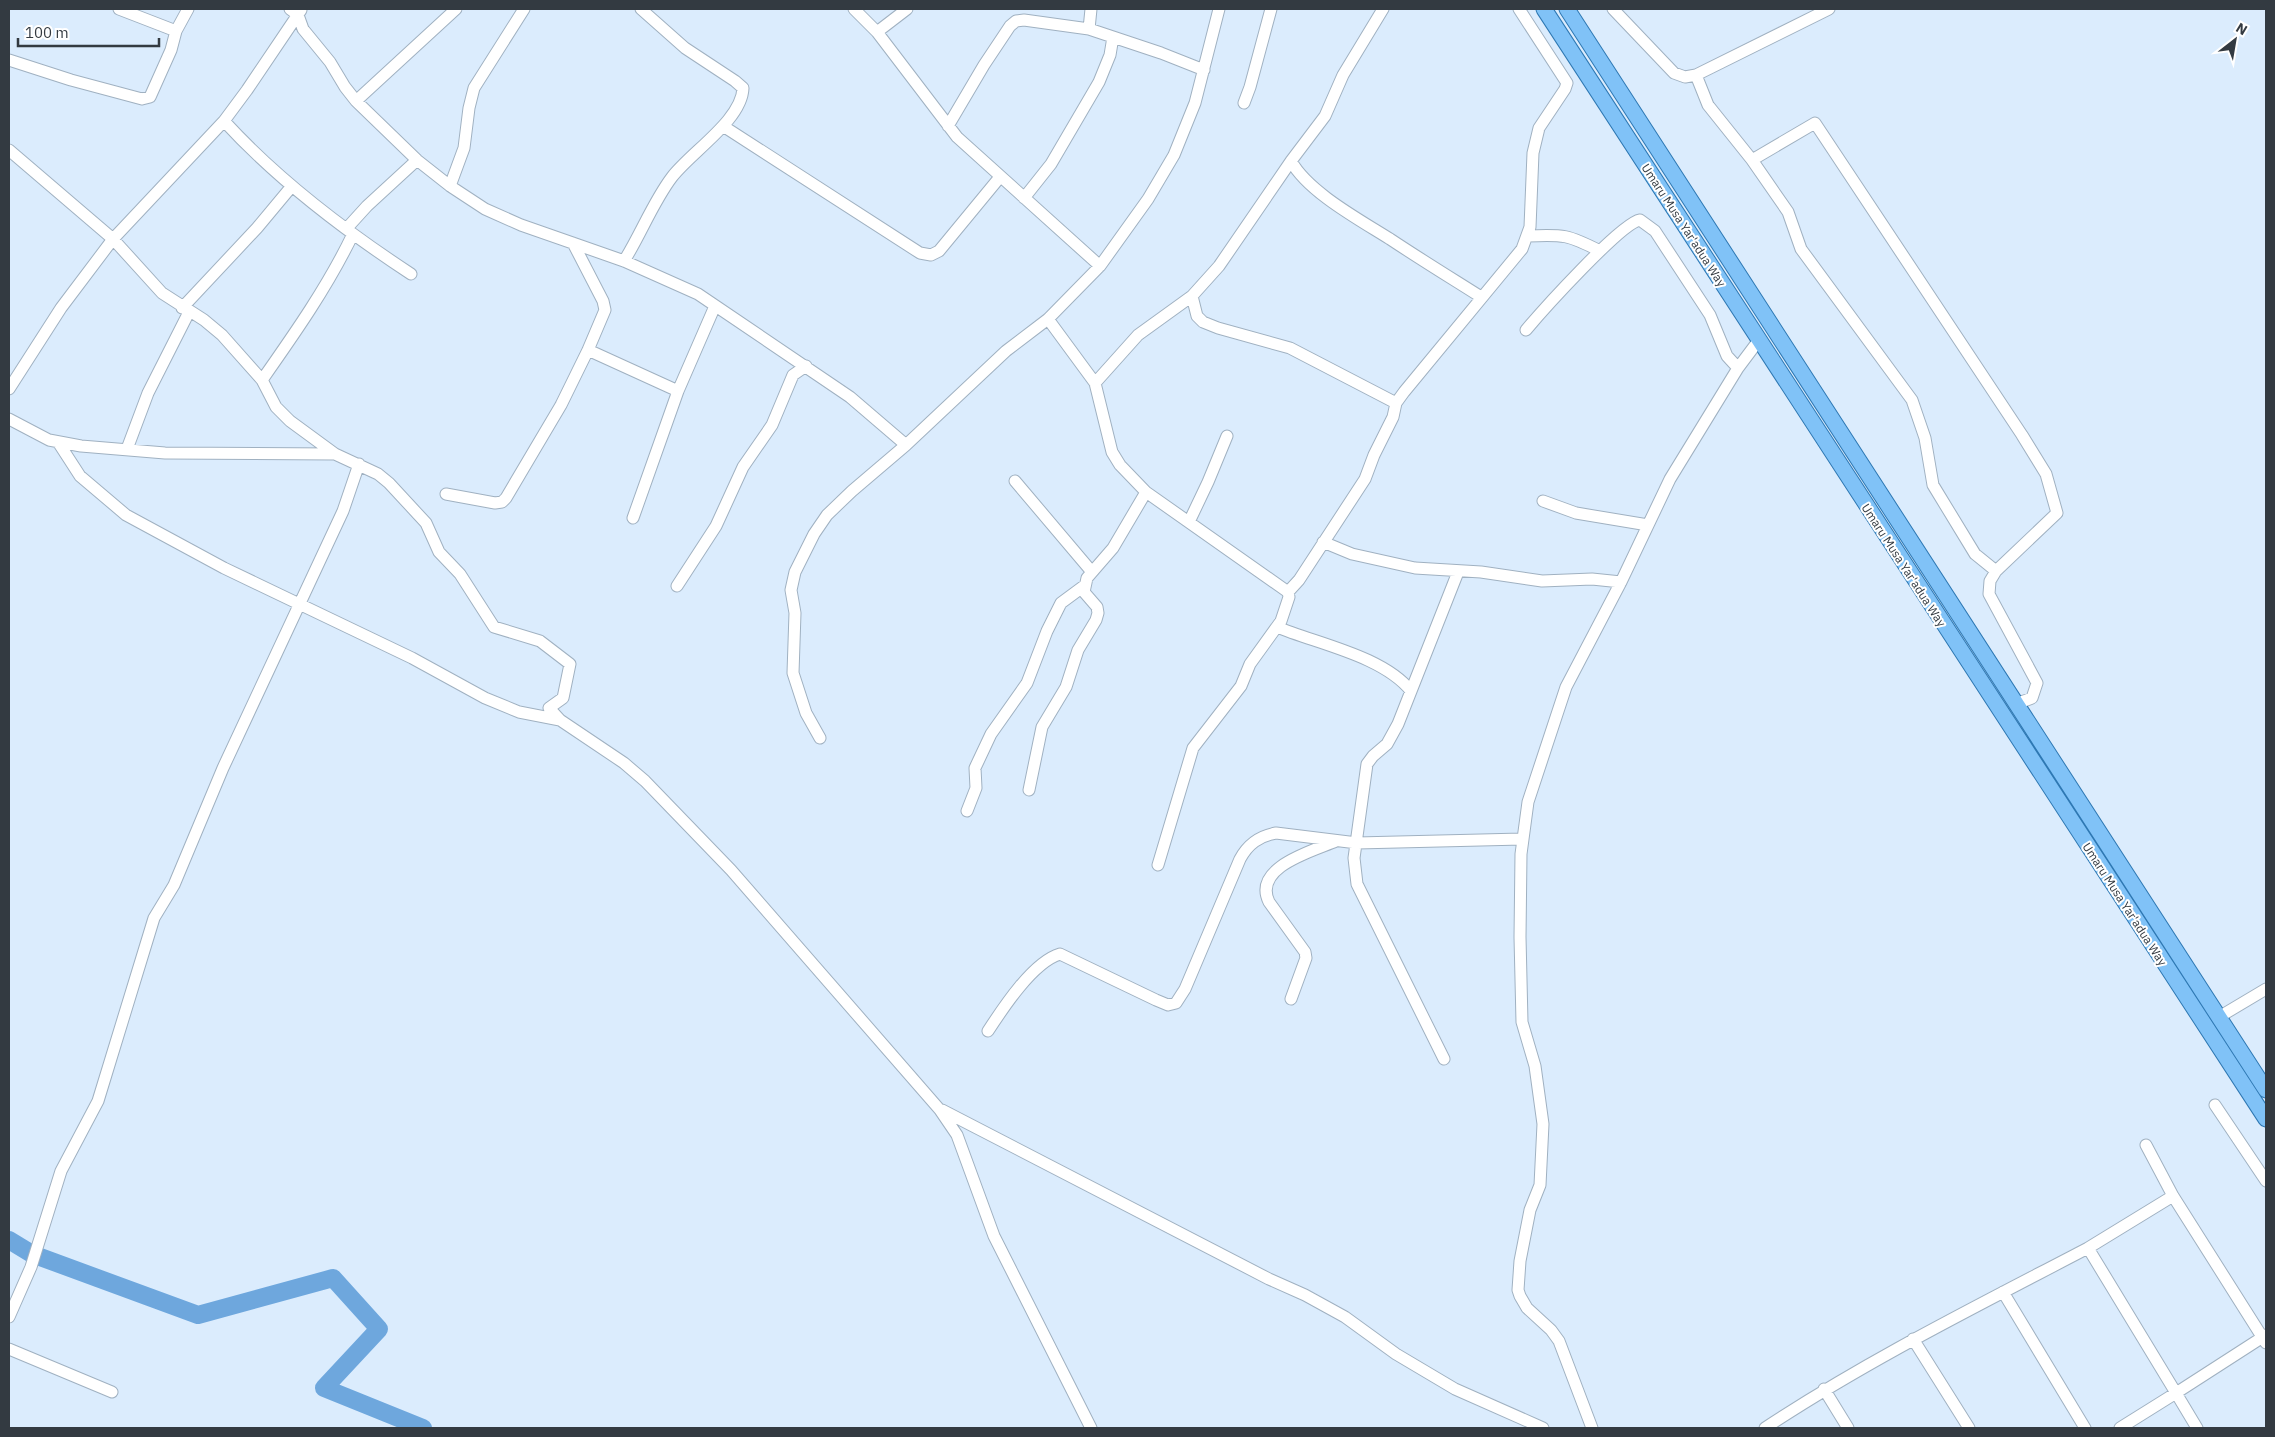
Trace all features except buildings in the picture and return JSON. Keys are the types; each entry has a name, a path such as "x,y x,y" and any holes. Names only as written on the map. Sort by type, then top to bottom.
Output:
{"main road":[{"name":"Umaru Musa Yar'adua Way","path":"1544,9 2266,1119"},
{"name":"Umaru Musa Yar'adua Way","path":"1567,9 2266,1090"}],"street":[{"path":"119,9 176,31"},
{"path":"9,60 71,80 142,99 150,97 154,93 171,50 176,31 188,9"},
{"path":"356,101 456,9"},
{"path":"450,186 464,148 469,108 474,88 524,9"},
{"path":"624,261 672,177 723,126 743,98 743,88 735,81 685,48 641,9"},
{"path":"854,9 877,32 948,126 1000,177 1100,266"},
{"path":"877,32 907,9"},
{"path":"1089,29 1091,9"},
{"path":"820,738 806,713 793,673 795,613 791,590 792,582 814,534 827,515 906,445 1006,351 1048,319 1100,266 1148,199 1174,155 1195,103 1219,9"},
{"path":"1244,103 1271,9"},
{"path":"1095,383 1138,335 1192,296 1219,266 1291,161 1325,116 1342,75 1384,9"},
{"path":"1158,865 1196,741 1241,686 1250,664 1277,627 1287,604 1288,592 1299,580 1365,479 1374,455 1393,417 1396,403 1418,373 1510,265 1528,236 1535,145 1539,128 1567,83 1519,9"},
{"path":"1613,9 1674,73 1685,77 1696,75 1829,9"},
{"path":"297,11 303,29 326,57 356,101 417,160 450,186 485,210 624,261 698,294 850,397 906,445"},
{"path":"9,389 61,308 113,239 224,121 297,11"},
{"path":"948,126 984,65 1010,26 1016,21 1024,20 1089,29 1204,70"},
{"path":"1024,198 1061,149 1099,82 1110,55 1114,37"},
{"path":"1696,75 1708,105 1752,160 1788,212 1802,249 1912,400 1925,438 1933,485 1974,554 1996,571"},
{"path":"224,121 292,186 350,231 411,274"},
{"path":"1752,160 1815,123 2046,474 2058,513 1996,571 1990,581 1989,594 2036,683 2032,698 2016,704"},
{"path":"723,126 920,253 931,255 940,251 1000,177"},
{"path":"9,151 113,239 162,293 204,320 222,335 262,380 276,407 290,421 335,454 359,464 389,483 426,523 439,552 460,574 494,627 540,641 570,664 563,698 549,708 560,720 641,776 731,870 940,1110 957,1135 994,1236 1091,1428"},
{"path":"262,380 296,333 332,275 350,231 367,206 417,160"},
{"path":"1291,161 1307,182 1347,212 1481,298"},
{"path":"127,449 148,393 186,310 292,186"},
{"path":"1526,330 1613,238 1634,221 1640,220 1655,231 1710,315 1723,348 1738,368"},
{"path":"1528,236 1574,237 1600,251"},
{"path":"446,494 495,503 502,502 561,404 588,350 605,310 603,301 572,243"},
{"path":"1192,296 1197,316 1203,322 1290,348 1396,403"},
{"path":"633,518 678,392 715,306"},
{"path":"1048,319 1095,383 1112,452 1120,465 1146,492 1288,592"},
{"path":"1592,1428 1559,1341 1551,1330 1527,1308 1518,1290 1520,1261 1530,1210 1540,1185 1543,1124 1536,1066 1522,1022 1520,928 1522,839 1528,802 1566,686 1621,582 1670,480 1738,368 1759,340"},
{"path":"588,350 678,392"},
{"path":"677,586 716,526 743,466 772,425 793,375 806,366"},
{"path":"10,422 49,440 127,449 165,452 335,454"},
{"path":"1189,522 1227,436"},
{"path":"58,442 80,476 126,515 224,568 412,658 485,698 519,712 560,720"},
{"path":"9,1317 31,1267 61,1171 98,1101 154,918 174,885 223,768 236,745 299,603 343,511 359,464"},
{"path":"1015,481 1092,572"},
{"path":"967,811 976,788 976,768 991,734 1027,682 1047,631 1061,603 1084,586 1092,572 1113,548 1146,492"},
{"path":"1543,501 1584,515 1648,525"},
{"path":"1323,542 1352,554 1415,568 1481,572 1542,581 1592,579 1621,582"},
{"path":"1444,1059 1356,884 1353,869 1367,764 1387,744 1411,691 1458,572"},
{"path":"1028,790 1042,727 1066,687 1078,650 1096,620 1098,613 1097,607 1084,592 1084,586"},
{"path":"1277,627 1354,654 1403,682 1411,691"},
{"path":"988,1031 1008,1000 1052,956 1060,954 1156,1000 1168,1004 1176,1003 1186,989 1245,850 1264,835 1276,833 1357,843 1522,839"},
{"path":"1290,999 1306,958 1305,952 1269,902 1264,893 1265,886 1274,873 1298,854 1337,840"},
{"path":"2219,1017 2266,989"},
{"path":"2215,1105 2266,1181"},
{"path":"940,1110 1345,1317 1396,1354 1455,1389 1543,1428"},
{"path":"2120,1428 2265,1338 2173,1196 2146,1145"},
{"path":"1765,1428 1824,1390 1913,1339 2088,1248 2173,1196"},
{"path":"2088,1248 2197,1428"},
{"path":"2003,1292 2085,1428"},
{"path":"1913,1339 1969,1428"},
{"path":"9,1349 112,1392"},
{"path":"1824,1390 1848,1428"}],"waterway":[{"path":"9,1240 32,1254 198,1315 333,1278 379,1329 324,1388 423,1428"}]}
